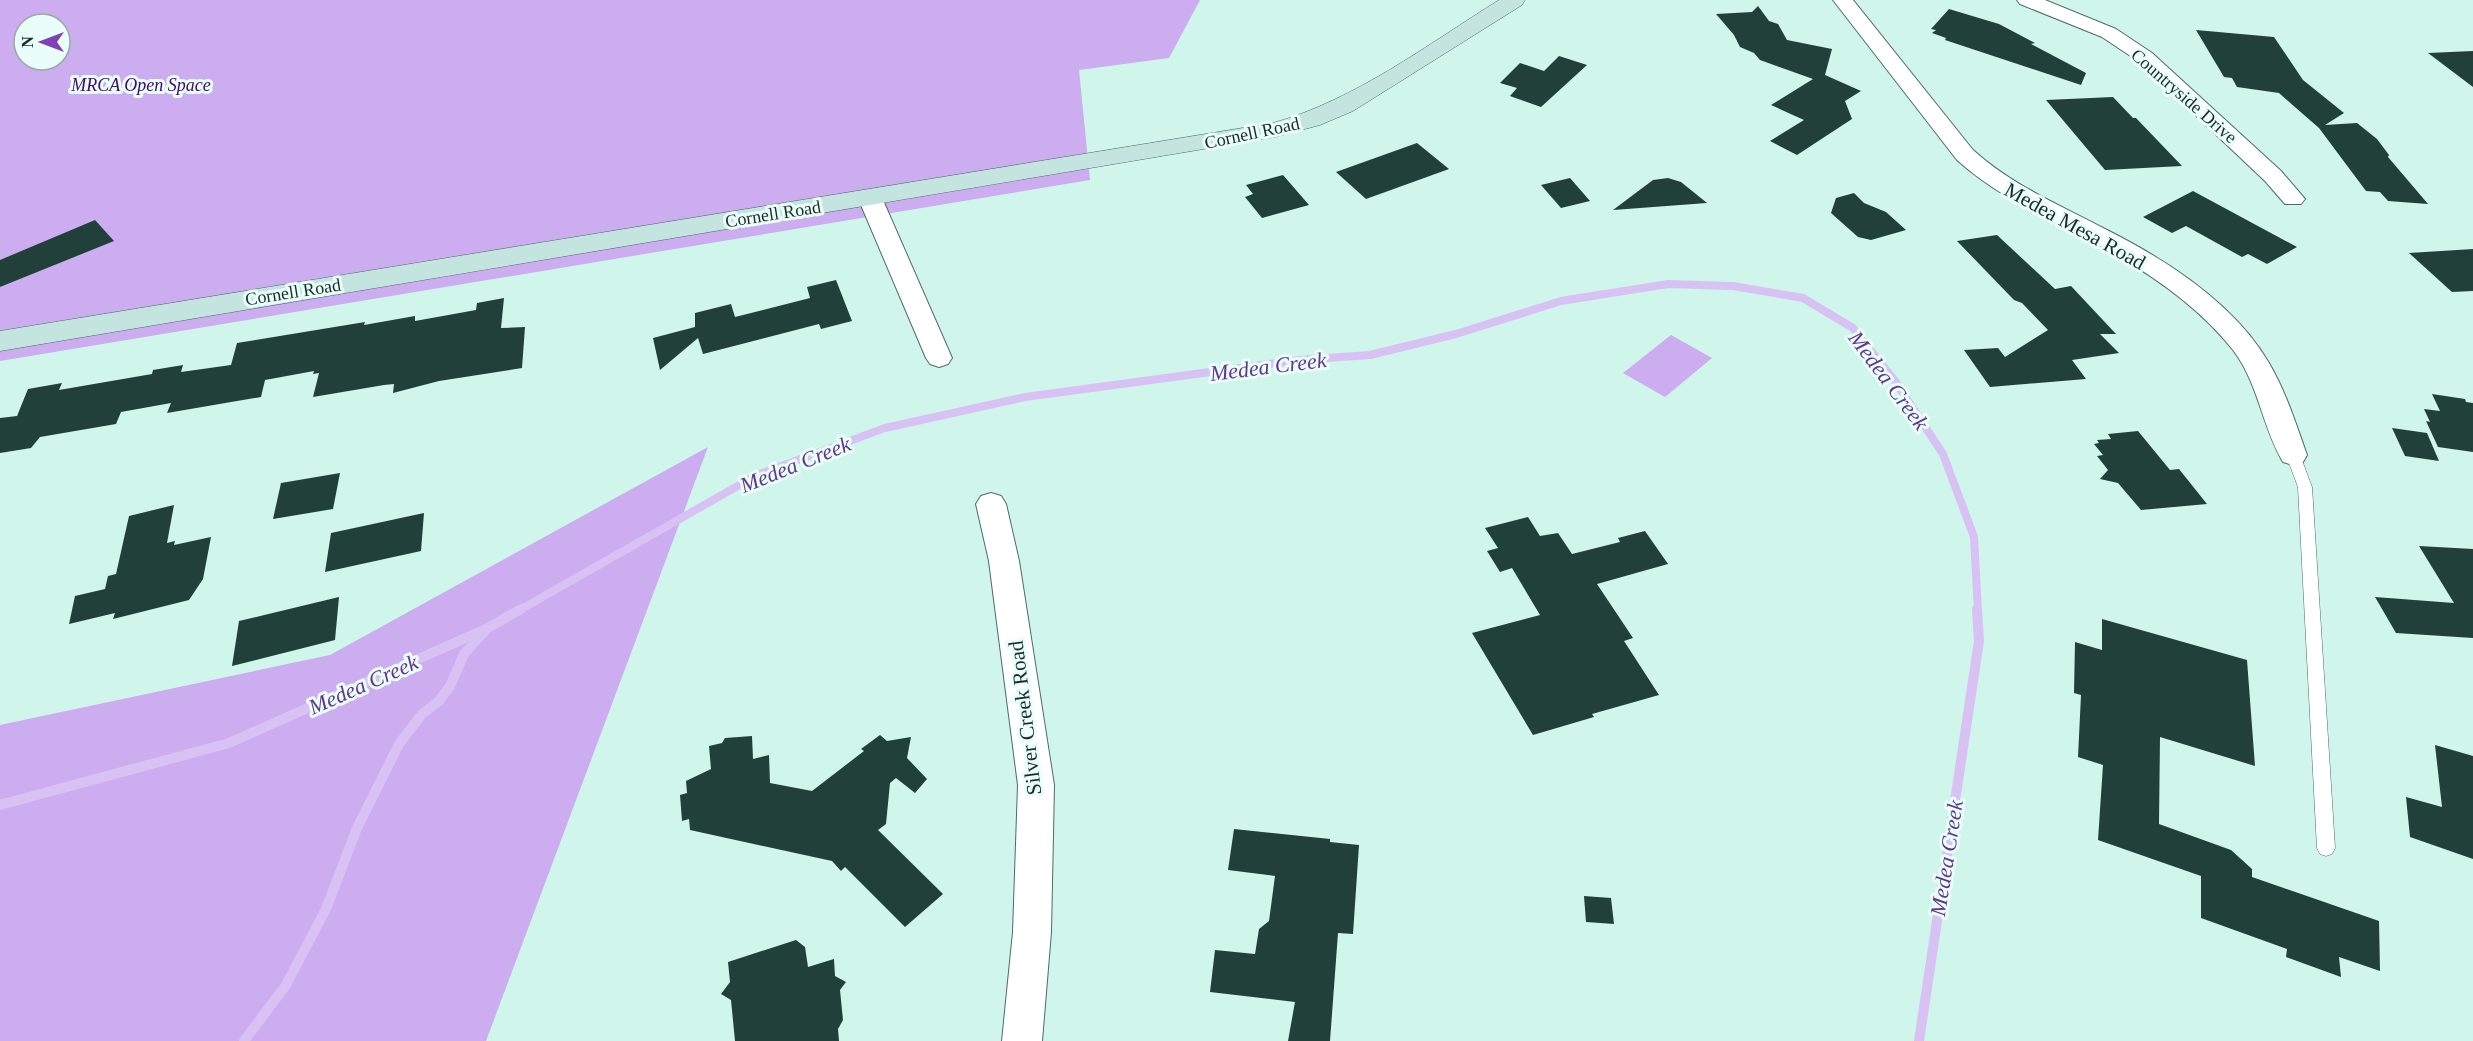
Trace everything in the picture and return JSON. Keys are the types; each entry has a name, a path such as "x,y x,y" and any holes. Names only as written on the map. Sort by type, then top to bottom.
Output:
{"main road":[{"name":"Cornell Road","path":"0,341 1239,138 1311,120 1344,106 1514,0"}],"street":[{"name":"Medea Mesa Road","path":"1843,0 1965,155 1987,176 2012,194 2097,234 2164,275 2214,313 2254,361 2293,455"},
{"name":"Countryside Drive","path":"2027,0 2109,33 2145,57 2274,176 2293,199"},
{"path":"870,198 939,358"},
{"name":"Silver Creek Road","path":"991,504 1005,561 1036,785 1032,932 1022,1041"}],"lane":[{"path":"2293,455 2305,488 2326,848"}],"green space":[{"name":"MRCA Open Space","path":"0,0 1200,0 1169,58 1079,70 1090,180 0,361"},
{"path":"1671,335 1712,358 1665,397 1623,373"},
{"path":"708,447 486,1041 0,1041 0,725 330,655"}],"building":[{"path":"1758,6 1769,21 1778,24 1787,40 1832,49 1825,75 1861,91 1845,101 1852,119 1797,155 1770,141 1804,120 1771,105 1813,79 1760,60 1754,53 1740,47 1734,35 1716,14 1752,12"},
{"path":"1949,9 1999,24 2035,43 2031,44 2086,73 2081,85 1945,40 1946,38 1932,33 1936,30 1931,29"},
{"path":"2196,30 2274,37 2303,80 2344,113 2325,125 2357,123 2377,139 2389,155 2388,157 2428,204 2388,201 2380,192 2366,191 2319,128 2279,93 2237,87 2232,78 2224,77"},
{"path":"2473,51 2473,87 2428,53"},
{"path":"1559,56 1587,65 1541,107 1510,96 1517,88 1500,83 1520,63 1544,71"},
{"path":"2113,97 2182,166 2105,170 2046,100"},
{"path":"1417,143 1449,169 1366,199 1336,172"},
{"path":"1283,175 1309,205 1262,218 1245,197 1253,194 1246,185"},
{"path":"1570,178 1590,201 1561,208 1541,185"},
{"path":"1668,178 1681,182 1707,203 1613,210 1653,180"},
{"path":"2193,191 2297,247 2267,264 2248,254 2242,257 2186,226 2172,233 2143,217"},
{"path":"1854,193 1864,203 1886,212 1906,230 1871,240 1858,237 1831,213 1836,198"},
{"path":"95,220 114,241 0,287 0,260"},
{"path":"1997,235 2055,289 2071,286 2116,334 2100,334 2119,353 2072,360 2086,379 1990,387 1964,350 1998,348 2005,357 2048,330 2022,303 2014,300 1957,241"},
{"path":"2473,249 2473,291 2452,292 2409,253"},
{"path":"836,280 852,321 821,329 819,324 703,354 698,338 660,370 653,338 695,327 695,313 731,304 735,317 810,298 807,287"},
{"path":"504,298 501,328 525,327 522,368 439,381 393,393 394,384 313,397 319,373 313,374 314,371 265,380 261,397 167,413 171,403 121,412 116,424 40,437 31,448 0,453 0,418 17,416 28,389 62,383 59,390 152,374 153,370 183,365 181,372 231,365 237,343 365,322 364,325 415,316 415,321 476,310 477,303"},
{"path":"2432,394 2465,399 2466,402 2473,403 2473,452 2438,447 2426,421 2430,422 2424,409 2440,411"},
{"path":"2392,428 2427,433 2439,461 2405,456"},
{"path":"2138,431 2170,470 2179,469 2207,504 2141,510 2118,483 2100,479 2108,470 2097,456 2103,455 2094,444 2099,443 2097,440 2111,439 2108,434"},
{"path":"340,473 333,509 273,519 281,483"},
{"path":"174,505 167,543 175,541 174,545 211,537 203,579 189,600 113,619 115,613 69,624 75,596 105,589 108,576 116,574 129,516"},
{"path":"424,513 421,551 325,572 331,533"},
{"path":"1528,517 1540,536 1558,533 1572,554 1620,542 1618,538 1645,531 1668,564 1597,584 1633,638 1624,641 1659,695 1592,714 1594,717 1533,735 1472,633 1540,615 1512,568 1500,572 1487,551 1498,548 1485,528"},
{"path":"2419,546 2473,549 2473,638 2396,633 2375,597 2454,603"},
{"path":"339,597 335,640 232,666 239,621"},
{"path":"2102,619 2247,660 2255,766 2160,737 2159,824 2231,850 2252,869 2252,877 2379,921 2380,971 2339,957 2341,977 2286,957 2287,949 2201,918 2201,876 2098,840 2103,765 2078,757 2081,695 2074,693 2075,642 2102,650"},
{"path":"880,735 887,741 911,737 907,758 927,779 915,793 896,778 890,783 886,824 878,830 943,894 905,927 845,867 841,871 832,861 690,830 689,819 682,821 680,795 687,793 686,781 711,769 709,746 722,743 725,738 752,736 753,759 769,755 770,783 812,791 864,751 861,749"},
{"path":"2435,745 2473,756 2473,859 2410,837 2406,797 2442,807"},
{"path":"1234,829 1330,839 1330,842 1359,845 1353,934 1338,933 1330,1041 1288,1041 1295,1002 1210,992 1215,950 1255,954 1259,929 1269,921 1275,876 1228,870"},
{"path":"1584,896 1611,898 1614,924 1586,922"},
{"path":"796,940 805,947 808,967 834,959 835,976 846,982 840,990 843,1020 838,1029 839,1041 735,1041 731,1000 721,994 730,982 728,962"}],"waterway":[{"name":"Medea Creek","path":"518,611 757,475 885,428 1025,397 1299,360 1370,355 1456,334 1561,301 1668,284 1733,286 1803,298 1853,328 1895,381 1943,454 1974,537 1978,611"},
{"name":"Medea Creek","path":"0,805 229,743 488,628 521,609"},
{"name":"Medea Creek","path":"1919,1041 1979,641 1977,609"},
{"path":"244,1041 286,985 326,909 357,828 399,744 422,714 439,701 450,686 464,654 485,631"}]}
